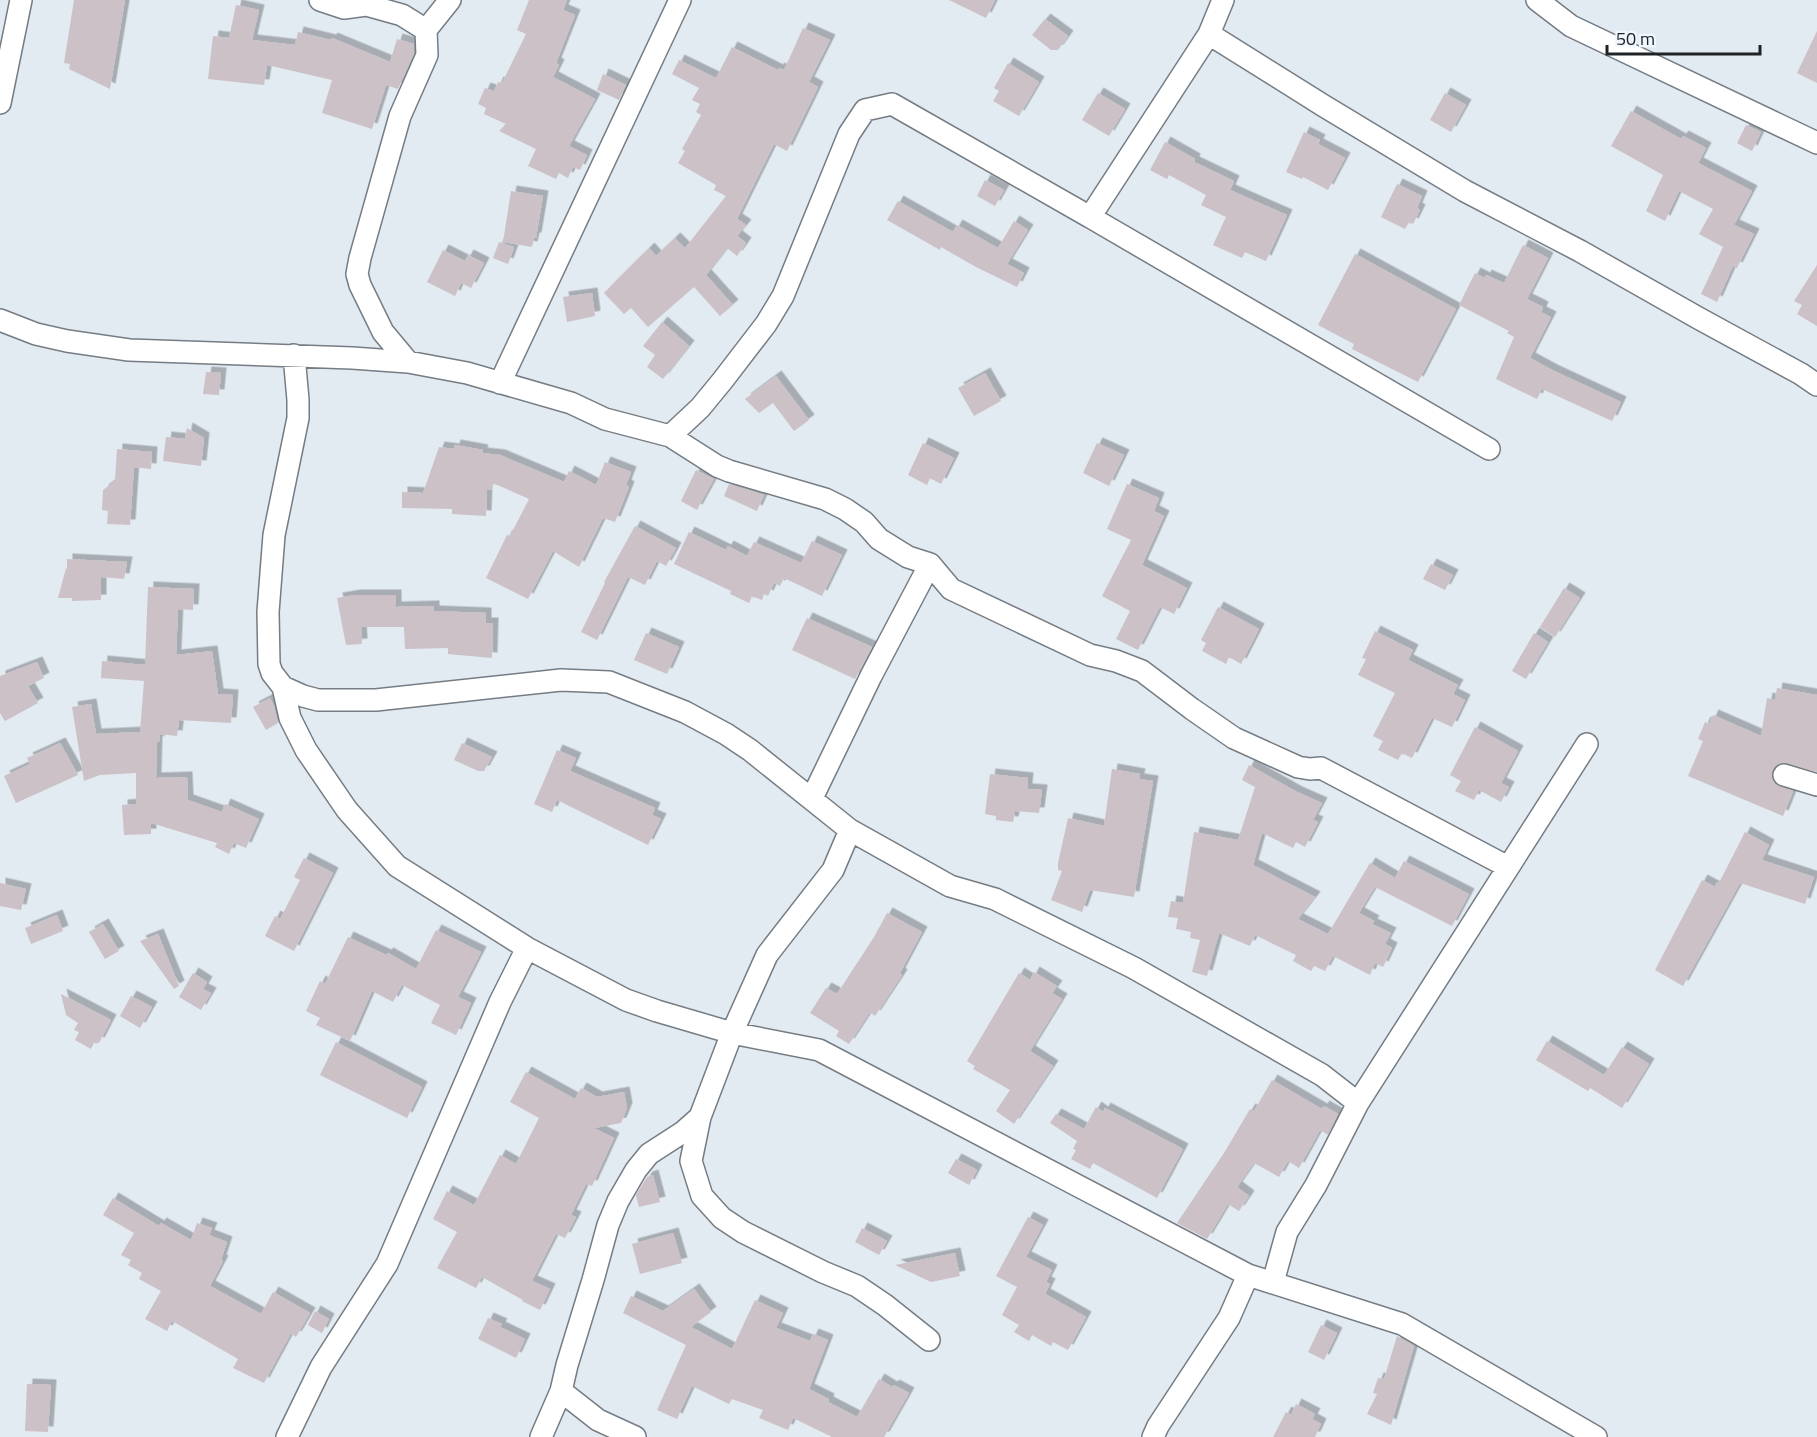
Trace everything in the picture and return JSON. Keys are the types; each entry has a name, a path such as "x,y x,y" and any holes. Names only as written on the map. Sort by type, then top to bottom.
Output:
{"street":[{"path":"0,102 21,0"},
{"path":"320,0 344,8 366,5 402,15 426,30"},
{"path":"408,362 383,332 357,274 400,116 427,54 426,30 450,0"},
{"path":"500,383 680,0"},
{"path":"1090,217 1209,34 1223,0"},
{"path":"1537,0 1571,26 1817,143"},
{"path":"1209,34 1465,191 1580,251 1817,385"},
{"path":"670,436 700,408 723,380 783,296 849,134 865,110 892,104 1489,449"},
{"path":"0,321 36,334 129,350 294,355 408,362 467,373 571,404 605,419 670,436 717,466 825,499 855,514 879,539 908,557 930,564 951,589 1090,655 1143,671 1191,709 1234,738 1298,767 1322,768 1508,867"},
{"path":"370,359 383,332"},
{"path":"294,355 298,418 274,535 268,612 269,664 272,673 283,687 290,718 306,750 347,810 397,866 527,948 626,1000 732,1033 819,1050 1248,1275 1402,1324 1596,1437"},
{"path":"812,798 871,676 930,564"},
{"path":"283,687 318,700 376,700 561,680 609,682 685,712 726,734 750,750 850,830 950,886 995,899 1134,968 1322,1075 1358,1103"},
{"path":"1273,1282 1287,1232 1316,1185 1358,1103 1587,744"},
{"path":"1784,775 1817,785"},
{"path":"850,830 833,870 767,955 732,1033 700,1117 691,1161 702,1196 722,1218 743,1232 823,1272 857,1286 929,1340"},
{"path":"287,1437 321,1367 387,1264 500,1002 527,948"},
{"path":"542,1437 561,1391 608,1225 618,1201 636,1170 649,1154 700,1117"},
{"path":"1153,1437 1229,1317 1248,1275"},
{"path":"561,1391 598,1420 635,1437"}],"building":[{"path":"74,0 125,0 110,89 69,69 70,64 64,63"},
{"path":"529,0 567,0 563,10 575,15 556,63 559,65 553,77 595,99 569,146 587,155 580,170 573,167 568,178 559,173 556,179 528,166 536,149 499,131 506,124 484,114 486,108 478,104 485,88 494,91 498,82 502,83 526,34 517,30"},
{"path":"949,0 995,0 986,18"},
{"path":"236,5 259,10 252,40 295,45 298,32 331,40 332,38 390,62 397,39 414,44 414,53 398,89 386,85 372,129 322,113 332,80 267,65 264,85 208,79 213,36 229,38"},
{"path":"1045,19 1068,36 1058,50 1051,50 1032,35"},
{"path":"803,28 830,40 809,82 818,87 787,151 774,144 737,219 746,225 737,236 746,243 737,256 727,248 706,275 733,305 720,316 694,287 648,327 631,308 624,314 604,293 649,248 656,256 675,238 685,248 726,196 714,190 716,185 678,163 685,151 682,149 701,115 696,112 700,104 692,100 699,88 672,74 679,60 716,78 732,47 778,70 779,68 784,70"},
{"path":"1817,31 1817,83 1797,73"},
{"path":"1008,63 1039,82 1019,116 993,101 999,91 994,88"},
{"path":"603,74 626,85 619,100 597,90"},
{"path":"1098,93 1125,109 1109,136 1082,120"},
{"path":"1445,93 1466,105 1451,132 1430,120"},
{"path":"1631,111 1681,139 1683,136 1706,148 1698,163 1752,191 1734,225 1754,234 1737,268 1733,266 1717,302 1701,294 1723,247 1699,234 1713,209 1679,191 1665,221 1646,211 1663,175 1611,146"},
{"path":"1746,125 1761,132 1752,151 1737,143"},
{"path":"1304,132 1320,140 1318,144 1345,158 1328,190 1303,177 1302,179 1286,172"},
{"path":"1165,142 1195,159 1194,162 1234,181 1230,190 1287,215 1266,261 1245,252 1242,258 1213,245 1226,217 1201,205 1206,195 1169,175 1167,179 1150,170"},
{"path":"985,180 1004,190 995,206 977,196"},
{"path":"1397,184 1422,196 1417,208 1420,210 1413,224 1409,222 1405,229 1381,217"},
{"path":"511,191 543,196 536,238 534,238 532,247 503,242"},
{"path":"898,201 953,232 957,225 998,248 1014,221 1028,230 1007,264 1024,273 1017,287 941,247 940,250 887,220"},
{"path":"499,242 514,247 508,264 493,258"},
{"path":"1523,245 1548,258 1527,299 1543,307 1541,312 1551,317 1530,358 1621,402 1612,421 1542,389 1537,399 1496,379 1514,337 1507,333 1509,331 1459,305 1475,273 1504,283"},
{"path":"443,250 465,261 468,255 484,263 471,288 461,283 455,296 427,282"},
{"path":"1355,254 1456,309 1418,382 1352,349 1354,344 1318,325"},
{"path":"1817,265 1817,326 1797,314 1802,305 1794,301"},
{"path":"592,293 595,316 567,322 563,297"},
{"path":"662,322 689,346 663,379 647,367 655,355 643,346"},
{"path":"206,372 221,373 219,395 203,394"},
{"path":"985,373 1001,401 974,416 958,388"},
{"path":"776,376 809,420 794,431 773,403 759,413 745,399"},
{"path":"187,428 204,438 201,466 163,461 166,437 185,439"},
{"path":"923,443 954,458 941,484 930,478 927,485 908,475"},
{"path":"1097,443 1124,455 1109,486 1083,473"},
{"path":"455,445 483,450 482,453 500,455 564,482 569,471 596,485 605,462 631,472 626,485 629,487 615,522 603,518 579,567 553,551 528,599 486,578 507,535 510,536 529,499 493,483 492,490 487,489 486,516 452,514 452,509 402,508 402,492 423,493 439,447 454,449"},
{"path":"117,449 152,452 151,469 134,467 130,525 107,524 108,511 102,510 103,490 115,481"},
{"path":"696,470 714,479 697,510 681,501"},
{"path":"729,484 764,495 757,511 724,496"},
{"path":"1127,484 1159,498 1154,511 1164,516 1142,565 1187,588 1174,614 1160,607 1138,650 1116,639 1130,611 1102,596 1131,540 1107,529"},
{"path":"635,526 676,548 666,566 657,561 645,585 628,577 597,640 581,632 604,582"},
{"path":"689,532 726,550 728,546 747,556 754,542 801,563 812,541 842,555 822,596 784,578 780,586 774,583 768,596 764,594 762,600 752,596 749,603 730,594 731,591 674,564"},
{"path":"67,559 127,562 124,579 101,577 101,600 72,601 72,598 58,598 67,569"},
{"path":"1431,564 1453,575 1445,590 1423,579"},
{"path":"148,587 194,589 193,610 178,609 176,655 212,651 218,694 233,695 231,723 179,720 177,736 160,734 159,742 157,741 156,778 187,777 188,800 222,812 225,804 259,819 246,848 234,843 229,854 215,847 217,843 151,823 151,834 124,835 122,805 136,804 136,773 100,775 84,781 72,707 91,704 96,734 140,732 144,681 101,678 102,661 145,665"},
{"path":"1564,588 1580,598 1555,637 1540,627"},
{"path":"355,595 396,595 396,607 434,606 434,611 486,613 486,623 493,623 492,658 448,654 448,648 405,649 404,627 361,627 362,644 346,645 337,598"},
{"path":"1218,607 1259,629 1241,664 1229,657 1226,664 1202,651 1206,643 1201,640"},
{"path":"807,618 872,647 855,679 792,650"},
{"path":"1375,631 1413,650 1408,660 1458,685 1453,694 1465,700 1452,727 1432,718 1412,758 1402,753 1398,760 1378,750 1383,741 1373,736 1395,693 1358,675 1366,659 1362,658"},
{"path":"646,633 679,647 667,674 634,660"},
{"path":"1534,633 1548,642 1526,679 1512,671"},
{"path":"37,662 44,678 28,686 38,703 5,721 0,713 0,676"},
{"path":"1777,688 1817,695 1817,772 1782,763 1775,766 1772,772 1775,784 1793,791 1783,816 1688,776 1703,741 1698,739 1705,722 1709,724 1713,715 1761,736 1767,698 1775,700"},
{"path":"270,698 278,723 266,730 253,707"},
{"path":"1475,727 1518,751 1501,783 1509,787 1501,802 1479,790 1474,800 1455,791 1461,781 1450,775"},
{"path":"60,743 78,775 16,803 4,776 30,764 27,758"},
{"path":"462,743 492,757 484,771 478,771 454,760"},
{"path":"557,750 576,758 570,771 655,808 652,815 661,819 648,845 557,800 552,812 534,804"},
{"path":"1249,765 1322,803 1313,820 1318,822 1305,847 1296,842 1293,848 1262,833 1253,865 1315,897 1298,919 1328,934 1370,863 1395,878 1404,861 1469,894 1452,926 1375,887 1359,913 1374,921 1372,924 1391,933 1385,944 1392,948 1383,967 1375,963 1370,975 1333,956 1325,971 1314,966 1311,971 1293,961 1296,955 1255,935 1250,946 1219,933 1207,976 1192,972 1200,940 1190,938 1191,932 1176,929 1178,918 1168,917 1171,901 1183,903 1194,832 1238,840 1255,787 1242,780"},
{"path":"1112,769 1140,774 1139,779 1153,781 1134,897 1090,890 1082,912 1051,900 1062,871 1058,870 1058,863 1068,818 1104,826"},
{"path":"990,774 1028,778 1027,789 1042,790 1039,813 1015,811 1013,822 996,820 996,816 985,814"},
{"path":"1745,832 1769,845 1762,860 1814,877 1805,904 1740,883 1683,986 1655,970 1702,880 1715,887 1717,882 1719,883"},
{"path":"304,858 333,873 294,951 265,936 275,916 280,919 300,880 294,877"},
{"path":"0,883 26,889 21,910 0,906"},
{"path":"887,913 922,932 900,973 902,975 875,1016 870,1012 849,1044 836,1036 839,1031 810,1013 826,988 837,994"},
{"path":"57,915 63,931 31,944 25,928"},
{"path":"103,924 119,951 105,959 89,932"},
{"path":"436,930 481,952 458,997 471,1003 456,1035 431,1023 440,1005 402,985 393,1002 372,991 350,1041 316,1025 320,1018 306,1011 320,981 325,984 348,937 386,955 388,953 416,969"},
{"path":"158,934 179,986 174,989 140,941"},
{"path":"1034,972 1057,986 1052,993 1062,999 1030,1051 1053,1066 1014,1124 996,1111 1010,1090 973,1069 975,1066 967,1061 1019,973 1030,980"},
{"path":"193,973 207,982 203,989 211,993 201,1010 179,997"},
{"path":"61,994 111,1020 99,1043 95,1041 91,1049 75,1040 79,1032 74,1030 78,1023 66,1015"},
{"path":"131,996 152,1007 140,1028 120,1016"},
{"path":"1547,1041 1604,1075 1622,1047 1649,1064 1622,1108 1590,1088 1588,1091 1536,1060"},
{"path":"336,1042 422,1087 407,1118 320,1075"},
{"path":"526,1072 575,1099 581,1088 597,1097 624,1092 627,1108 621,1123 594,1128 614,1138 592,1186 586,1184 571,1215 576,1217 565,1238 556,1234 532,1281 550,1289 540,1310 482,1277 476,1288 437,1268 457,1232 433,1219 447,1191 474,1205 500,1155 516,1164 539,1118 510,1102"},
{"path":"1272,1080 1322,1109 1324,1106 1338,1114 1328,1135 1320,1130 1299,1168 1288,1161 1279,1177 1254,1163 1237,1187 1249,1196 1239,1211 1228,1204 1207,1239 1177,1223 1224,1153 1250,1109 1254,1111"},
{"path":"1096,1107 1103,1112 1105,1108 1183,1149 1157,1198 1093,1163 1090,1169 1071,1159 1076,1150 1073,1149 1077,1141 1050,1123 1056,1114 1084,1129"},
{"path":"956,1159 977,1170 969,1185 948,1173"},
{"path":"653,1175 660,1202 639,1207 636,1195 647,1177"},
{"path":"113,1198 159,1226 161,1223 191,1240 197,1223 212,1228 209,1235 227,1242 221,1260 223,1261 210,1286 261,1314 273,1292 310,1313 296,1337 291,1333 264,1383 233,1368 238,1359 172,1321 167,1331 145,1319 161,1291 139,1279 142,1273 128,1265 131,1260 121,1255 134,1233 103,1215"},
{"path":"1028,1217 1043,1225 1026,1257 1052,1270 1046,1282 1050,1284 1045,1294 1086,1317 1068,1350 1053,1342 1051,1346 1032,1335 1029,1341 1014,1332 1019,1325 1002,1315 1017,1287 996,1276"},
{"path":"862,1228 887,1241 879,1255 855,1242"},
{"path":"673,1233 682,1263 640,1274 632,1244"},
{"path":"955,1253 960,1276 931,1282 895,1265"},
{"path":"694,1289 711,1312 691,1327 732,1349 755,1300 783,1313 776,1328 810,1341 813,1334 828,1340 809,1389 857,1417 879,1379 909,1393 884,1437 832,1437 793,1418 788,1430 759,1418 763,1410 732,1399 729,1404 692,1386 677,1419 657,1410 686,1345 623,1313 631,1296 663,1311"},
{"path":"315,1311 329,1319 322,1333 308,1325"},
{"path":"488,1318 502,1324 500,1327 525,1339 516,1358 478,1339"},
{"path":"1321,1325 1337,1333 1324,1360 1308,1352"},
{"path":"1397,1336 1414,1346 1391,1425 1367,1414 1377,1394 1373,1393 1378,1378 1384,1379"},
{"path":"27,1384 51,1385 48,1432 25,1431"},
{"path":"1296,1404 1315,1414 1312,1419 1321,1424 1315,1437 1273,1437 1286,1412 1291,1415"}]}
